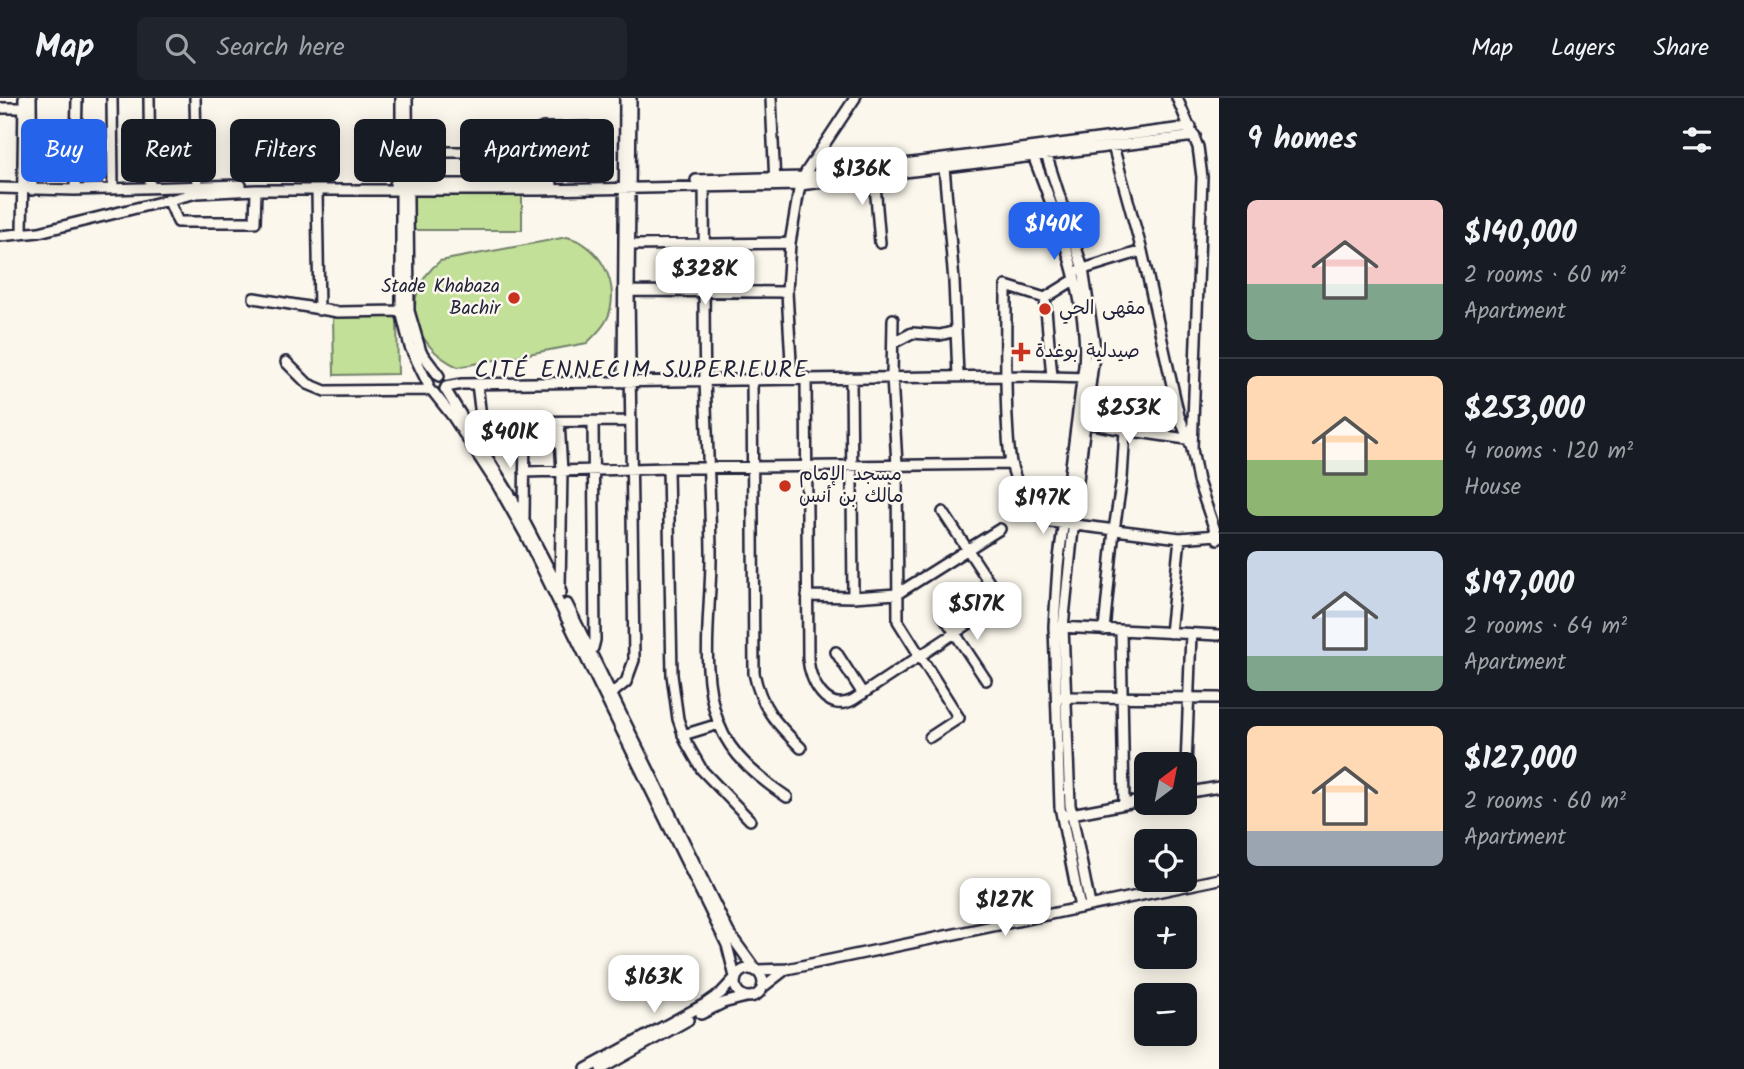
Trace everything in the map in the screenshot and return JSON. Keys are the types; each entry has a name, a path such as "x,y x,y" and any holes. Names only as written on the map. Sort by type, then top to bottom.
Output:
{"street":[{"path":"22,234 28,190 31,98"},
{"path":"75,190 77,98"},
{"path":"112,98 113,188"},
{"path":"149,98 150,187"},
{"path":"195,98 197,189"},
{"path":"401,98 403,119"},
{"path":"406,119 407,98"},
{"path":"625,98 630,245 626,291"},
{"path":"611,694 626,682 634,660 631,421 626,382 627,185 631,98"},
{"path":"771,98 775,182"},
{"path":"792,379 787,292 790,243 802,181 855,98"},
{"path":"1045,298 1006,286 1005,376 1011,464 1018,483 1038,517 1068,525 1180,538 1218,538 1198,481 1192,449 1202,177 1193,132 1177,98"},
{"path":"0,108 24,103 28,190"},
{"path":"0,236 55,229 197,189 540,187 802,181 1193,132"},
{"path":"1111,143 1142,251 1179,416 1192,449"},
{"path":"1045,150 1077,273 1087,378 1058,627 1066,815 1080,908"},
{"path":"1031,152 1077,273"},
{"path":"945,164 958,376"},
{"path":"874,172 880,243"},
{"path":"405,182 401,312 410,347 431,389 453,417 514,514 611,694 729,933 763,978 763,987"},
{"path":"540,182 540,187"},
{"path":"704,183 705,380 711,551 708,683 723,735 741,759 764,781 787,797"},
{"path":"0,188 75,190 150,187 317,191 405,187"},
{"path":"405,187 409,311 421,352 443,383 524,519 560,590 727,944 736,990 746,997"},
{"path":"168,199 178,222 255,222 256,190"},
{"path":"317,191 319,310"},
{"path":"630,245 790,243"},
{"path":"1045,298 1077,273 1142,251"},
{"path":"626,291 787,292"},
{"path":"254,298 319,310 351,313 401,312"},
{"path":"1045,298 1052,377"},
{"path":"893,319 898,621 959,718 930,737"},
{"path":"893,343 912,333 940,335 956,331"},
{"path":"286,362 308,384 325,391 431,389 442,393 443,383"},
{"path":"431,389 433,377 443,383 462,384 958,376 1087,378"},
{"path":"806,378 808,659 812,680 825,698 846,704 1002,602 943,512"},
{"path":"851,378 853,597"},
{"path":"752,379 754,673 758,694 768,713 801,748"},
{"path":"477,384 485,454"},
{"path":"481,422 631,421"},
{"path":"1081,421 1186,439"},
{"path":"524,519 525,422"},
{"path":"559,422 562,471 560,590"},
{"path":"588,653 595,640 593,422"},
{"path":"1104,630 1125,430"},
{"path":"524,472 1011,464"},
{"path":"668,468 673,692 683,735 707,777 750,820"},
{"path":"807,596 897,594 1000,529"},
{"path":"1170,633 1180,538"},
{"path":"960,600 941,612 986,680"},
{"path":"1058,627 1219,635"},
{"path":"1121,631 1124,804"},
{"path":"1187,752 1191,634"},
{"path":"836,652 863,694"},
{"path":"1061,697 1219,698"},
{"path":"683,735 719,724"},
{"path":"1197,791 1219,787"},
{"path":"1066,815 1134,802"},
{"path":"1066,815 1090,905"},
{"path":"586,1069 705,1004 721,993 743,969 787,969 1219,879"},
{"path":"601,1069 715,1006 757,995 763,987 787,969"}],"green space":[{"path":"413,194 522,194 522,230 413,230"},
{"name":"Stade Khabaza Bachir","path":"567,237 578,241 597,256 604,265 611,287 609,316 587,343 458,367 442,358 430,346 416,319 415,304 427,274 440,261"},
{"path":"394,315 397,320 398,374 334,375 333,316"}],"place":[{"name":"Stade Khabaza Bachir","path":"514,298"},
{"name":"مقهى الحي","path":"1045,309"},
{"name":"صيدلية بوغدة","path":"1021,352"},
{"name":"مسجد الإمام مالك بن أنس","path":"785,486"}],"district":[{"name":"CITÉ ENNECIM SUPERIEURE","path":"642,371"}]}
